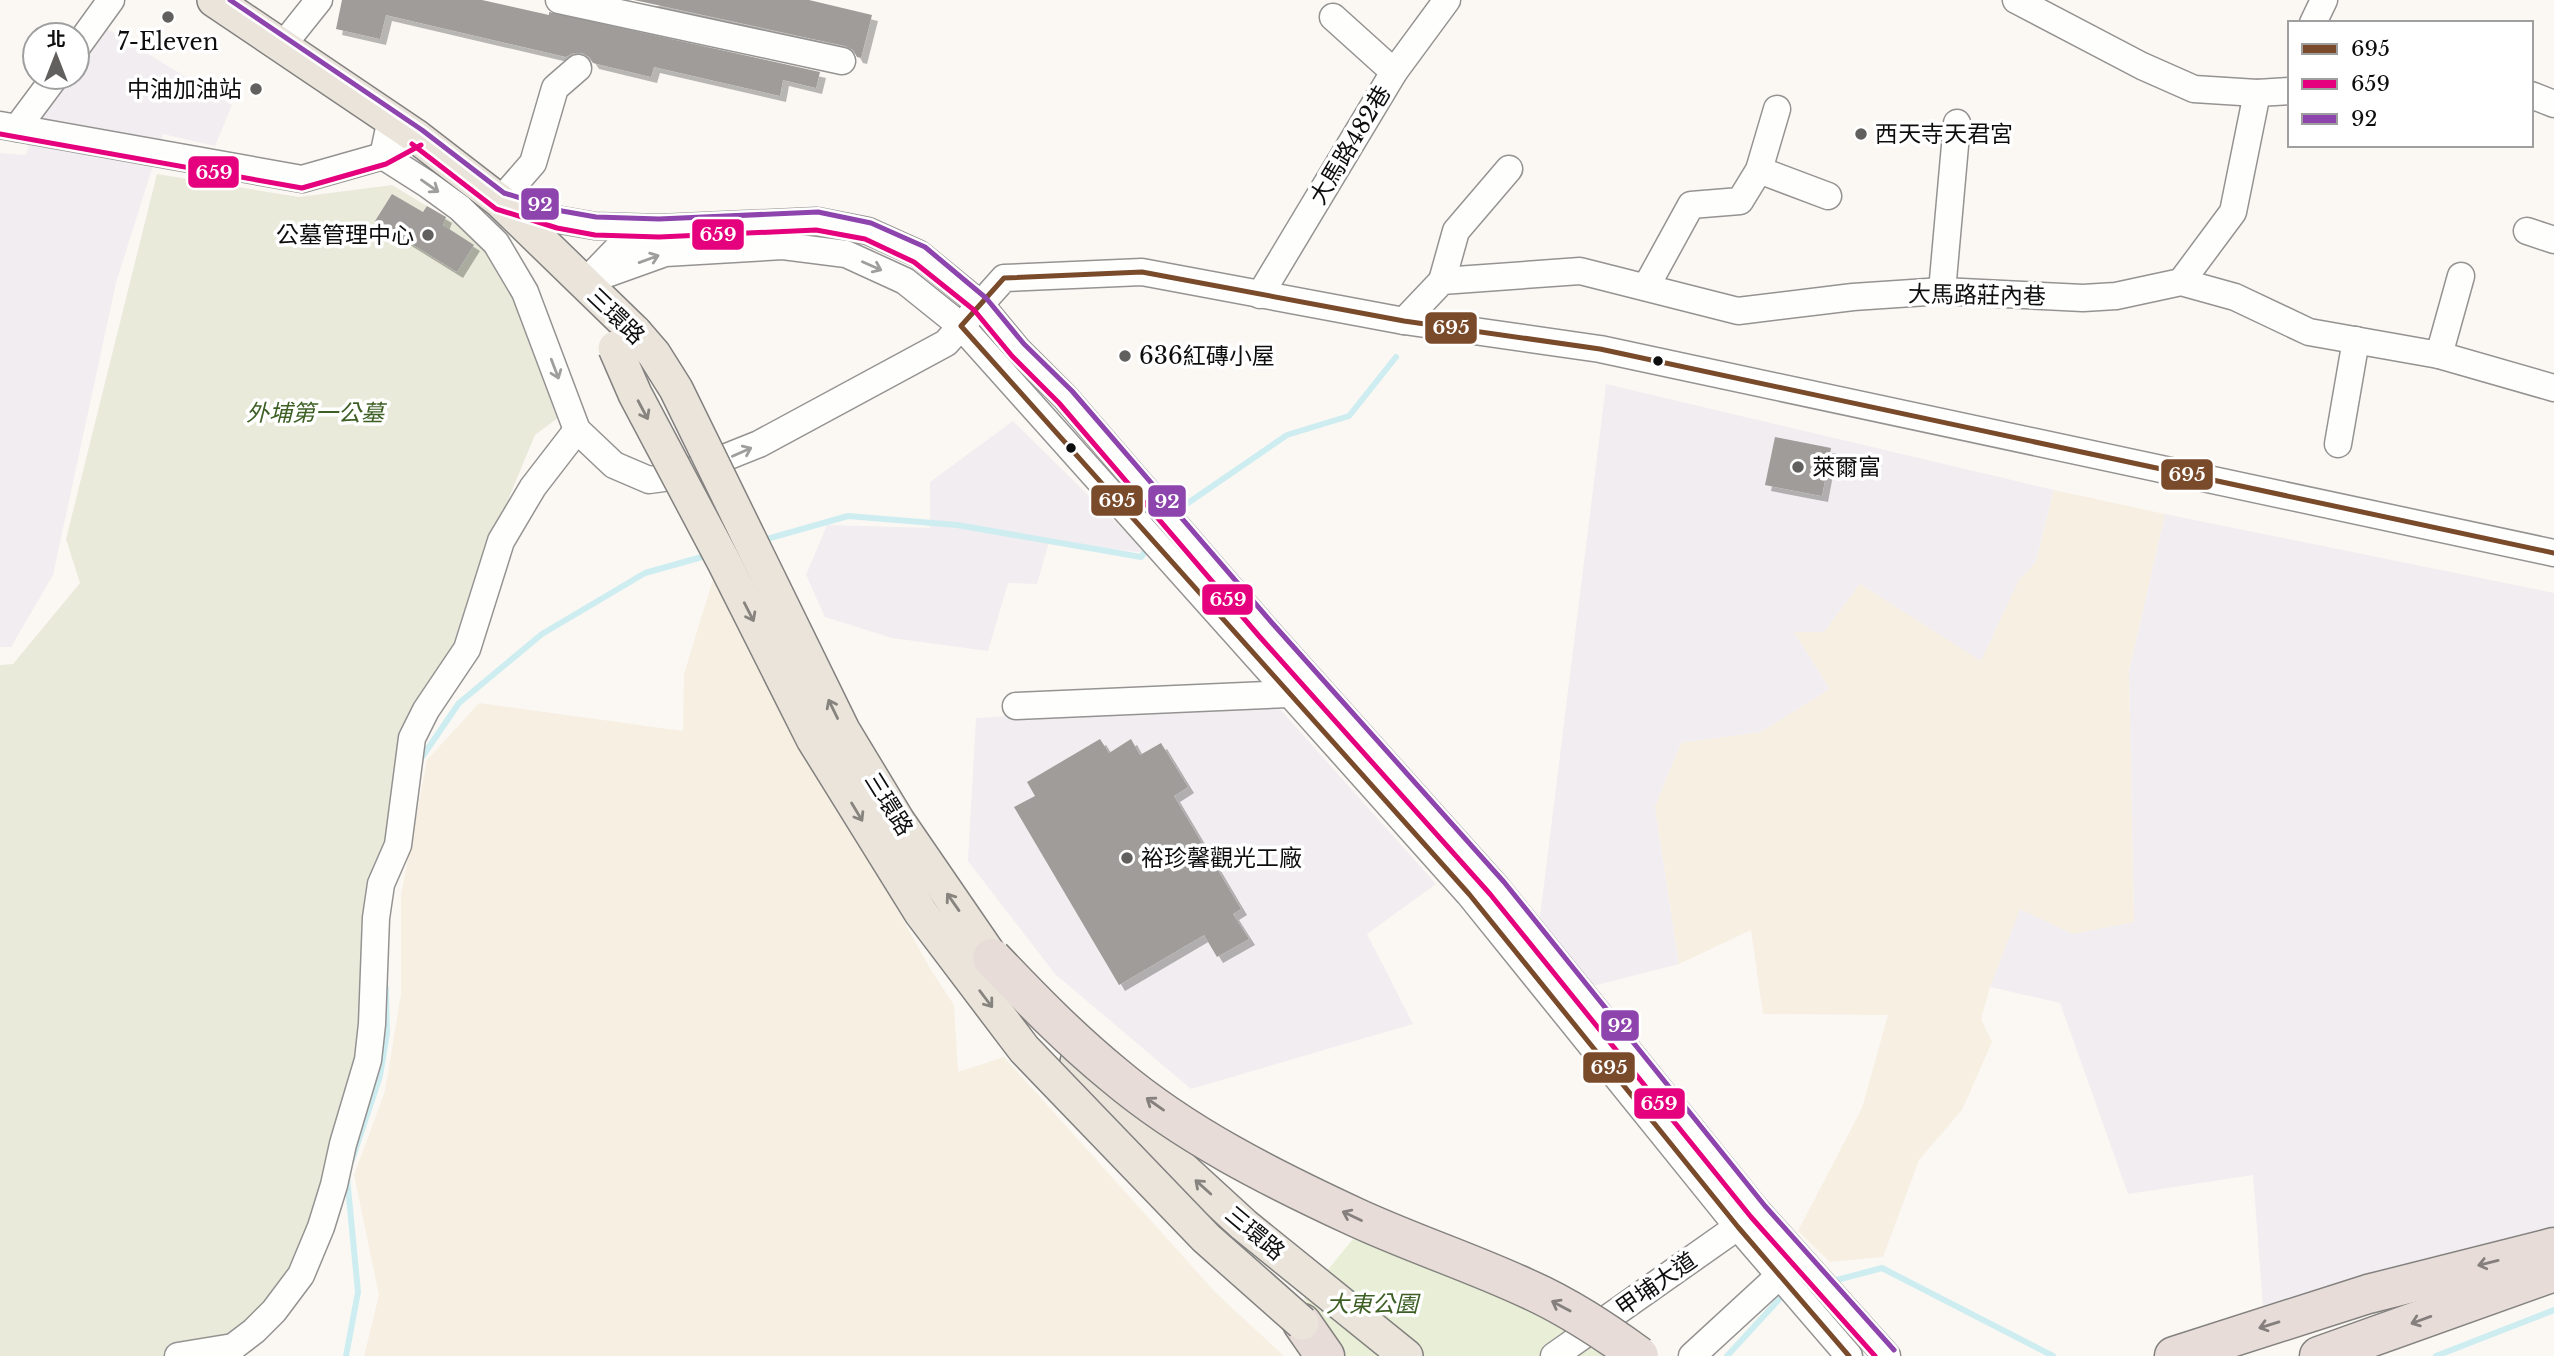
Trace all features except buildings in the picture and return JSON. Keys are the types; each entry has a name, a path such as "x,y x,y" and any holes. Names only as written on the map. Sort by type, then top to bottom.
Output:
{"highway":[{"path":"992,958 1047,1016 1116,1077 1196,1133 1278,1180 1357,1219 1527,1288 1595,1324 1639,1356"},
{"path":"2174,1356 2368,1294 2554,1247"},
{"path":"2319,1356 2554,1272"},
{"path":"1303,1323 1325,1356"}],"main road":[{"path":"214,0 404,128 500,201 584,282"},
{"name":"三環路","path":"584,282 625,340 635,394 718,550 813,739 920,913 1024,1049 1206,1238 1343,1356"},
{"name":"三環路","path":"625,340 654,354 676,389 843,730 898,821 992,958 1068,1053 1149,1138 1244,1225 1406,1356"}],"street":[{"path":"91,28 111,0"},
{"path":"283,45 320,0"},
{"path":"559,0 842,61"},
{"name":"大馬路482巷","path":"1260,295 1394,72 1447,0"},
{"path":"2016,0 2142,66 2194,89 2256,93 2288,91"},
{"path":"2315,21 2324,0"},
{"path":"1333,16 1394,72"},
{"path":"578,68 555,88 533,163 500,201 560,220 595,226 659,228 817,221 868,231 919,254 980,304 1018,350 1065,397 1266,630 1497,888 1748,1219"},
{"path":"9,126 42,91"},
{"path":"2181,282 2233,212 2256,93"},
{"path":"2533,96 2554,104"},
{"path":"1646,287 1691,205 1740,201 1759,170 1777,109"},
{"path":"1942,291 1957,123"},
{"path":"9,126 302,179 383,156 404,128"},
{"path":"383,156 460,208 496,243 525,292 577,430 614,465 649,480 679,476 759,444 946,343 1004,278 1142,272 1404,321 1600,349 2554,553"},
{"path":"1404,321 1442,281 1456,231 1509,169"},
{"path":"1759,170 1828,196"},
{"path":"584,282 618,248 659,228"},
{"path":"2527,231 2554,240"},
{"path":"584,282 665,253 783,246 846,254 905,281 961,326 1469,894 1790,1268 1811,1311 1849,1356"},
{"name":"大馬路莊內巷","path":"1442,281 1580,271 1738,311 1853,297 1942,291 2083,298 2116,296 2181,282 2235,297 2309,332 2439,355 2554,388"},
{"path":"2439,355 2461,276"},
{"path":"2338,444 2356,340"},
{"path":"178,1356 233,1347 274,1311 301,1275 321,1227 368,1060 376,918 381,884 398,845 412,738 426,710 467,649 501,541 533,487 577,430"},
{"path":"1016,706 1289,694"},
{"name":"甲埔大道","path":"1554,1356 1748,1219"},
{"path":"1790,1268 1829,1291 1887,1356"},
{"path":"1692,1356 1790,1268"}],"shaded area":[{"path":"94,21 232,105 215,146 163,134 116,283 53,575 11,647 0,647 0,153 26,155 37,108 49,91 91,91 91,26"},
{"path":"1606,384 2054,490 2036,562 2019,580 1981,662 1860,584 1824,632 1794,632 1830,689 1761,732 1681,743 1655,807 1679,964 1585,988 1538,933"},
{"path":"1013,421 1147,553 1049,542 1037,584 1008,583 988,651 892,638 825,617 806,575 827,525 930,528 930,482"},
{"path":"2054,490 2165,514 2129,671 2134,922 2073,934 2020,909 1990,987 1981,1019 1992,1042 1962,1110 1919,1160 1883,1257 1830,1262 1798,1231 1862,1108 1888,1015 1763,1014 1751,930 1679,964 1655,807 1681,743 1761,732 1830,689 1794,632 1824,632 1860,584 1981,661 2019,580 2036,562"},
{"path":"2165,514 2554,593 2554,1236 2263,1307 2253,1175 2128,1194 2060,1003 1990,987 2020,908 2073,934 2134,921 2129,671"},
{"path":"713,579 931,970 954,1005 958,1072 1004,1057 1216,1293 1284,1356 364,1356 379,1295 354,1175 385,1091 401,994 401,895 427,760 479,703 683,731 684,674"},
{"name":"裕珍馨觀光工廠","path":"1270,698 1436,884 1367,934 1413,1024 1191,1089 1055,974 968,861 976,718"}],"green space":[{"name":"外埔第一公墓","path":"157,174 299,197 392,185 470,232 502,275 523,314 563,414 535,435 487,550 446,669 399,736 390,834 359,1080 327,1185 283,1282 258,1317 202,1356 0,1356 0,665 13,664 80,583 66,539"},
{"name":"大東公園","path":"1353,1239 1528,1303 1610,1356 1342,1356 1304,1299"}],"waterway":[{"path":"1176,516 1185,505 1287,435 1349,416 1396,357"},
{"path":"760,541 848,516 957,525 1141,557 1150,546"},
{"path":"420,760 459,703 542,634 645,573 709,555"},
{"path":"352,1160 380,1076 387,1033 386,988"},
{"path":"346,1356 358,1292 347,1177"},
{"path":"1829,1282 1882,1268 2053,1356"},
{"path":"1727,1356 1785,1293"},
{"path":"2436,1356 2554,1310"}],"transit line":[{"name":"92","path":"230,0 422,130 504,193 562,211 596,217 659,219 818,212 871,223 925,247 986,298 1024,344 1072,391 1273,624 1504,882 1765,1206 1894,1350"},
{"name":"659","path":"0,134 302,188 386,164 421,145"},
{"name":"659","path":"412,144 496,209 557,228 595,235 659,237 816,230 865,239 914,262 974,310 1012,356 1059,403 1259,636 1490,894 1751,1217 1875,1356"},
{"name":"695","path":"1849,1356 1738,1227 1469,894 961,326 1004,278 1142,272 1404,321 1600,349 2554,553"}],"place":[{"name":"7-Eleven","path":"168,17"},
{"name":"中油加油站","path":"256,89"},
{"name":"西天寺天君宮","path":"1861,134"},
{"name":"公墓管理中心","path":"428,235"},
{"name":"636紅磚小屋","path":"1125,356"},
{"name":"萊爾富","path":"1798,467"},
{"name":"裕珍馨觀光工廠","path":"1127,858"}]}
